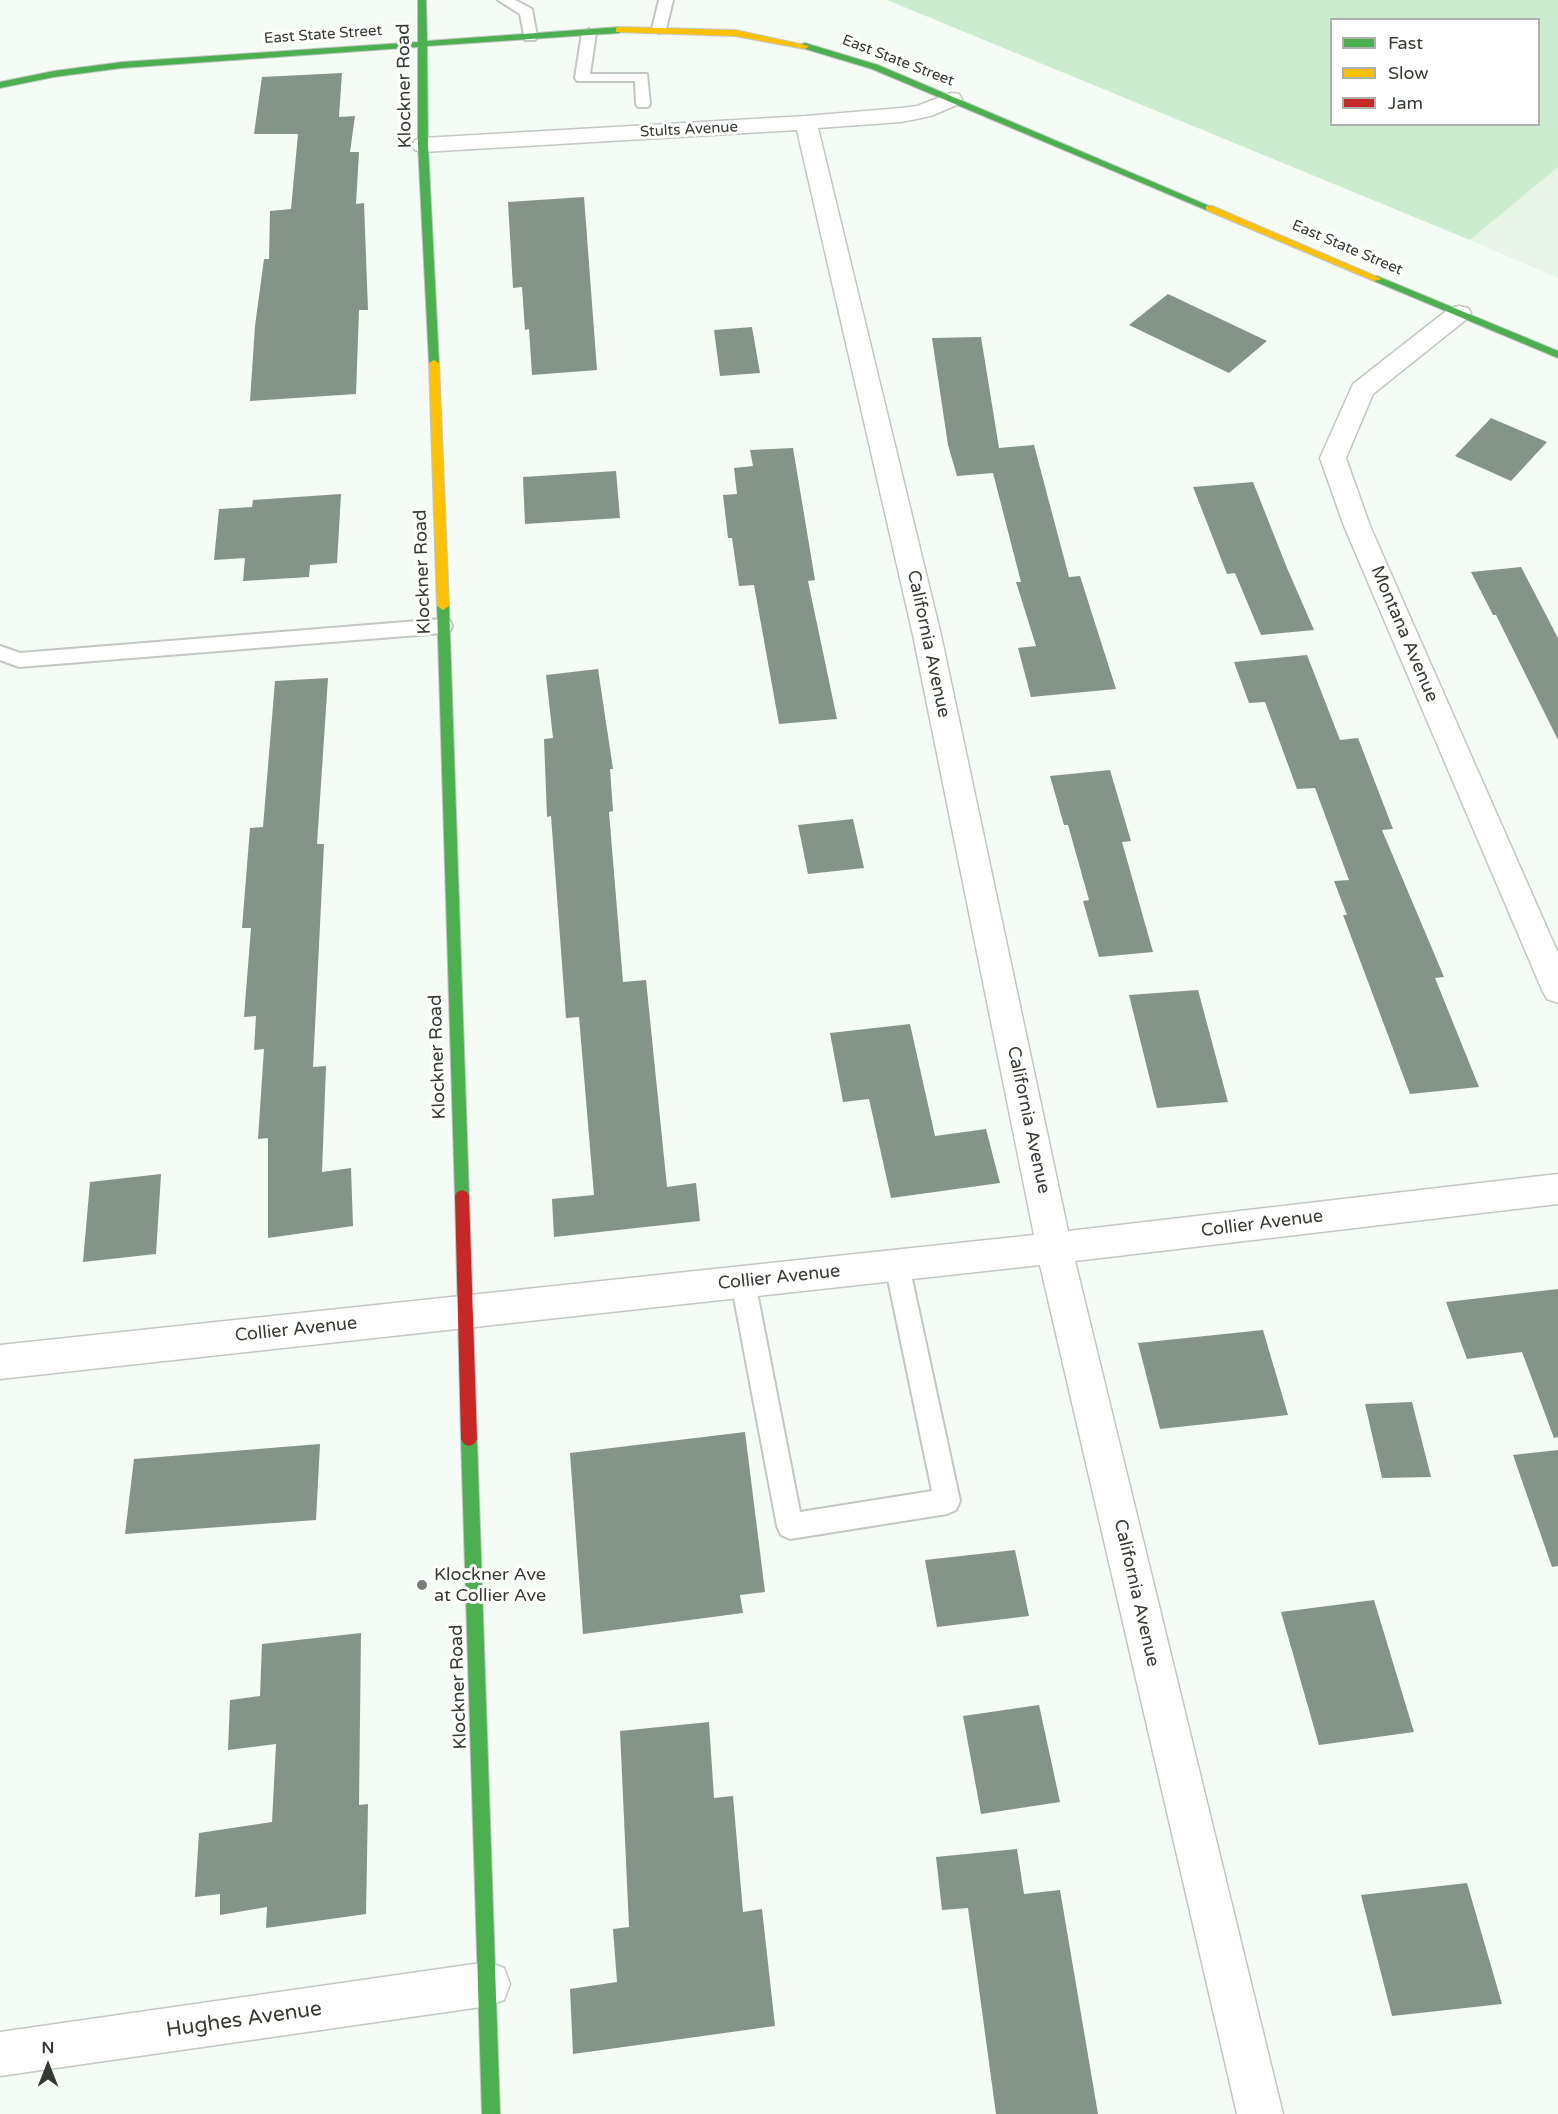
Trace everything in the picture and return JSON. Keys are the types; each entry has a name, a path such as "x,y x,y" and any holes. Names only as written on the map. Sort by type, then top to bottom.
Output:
{"main road":[{"name":"Klockner Road","path":"422,0 423,145 438,455 491,2114"},
{"name":"East State Street","path":"0,85 54,74 122,65 659,29 735,33 816,48 875,66 1558,355"}],"street":[{"name":"Stults Avenue","path":"423,145 806,123 902,115 923,111 951,99"},
{"name":"California Avenue","path":"806,123 927,635 1054,1248 1260,2114"},
{"name":"Montana Avenue","path":"1459,313 1362,390 1333,458 1357,526 1558,990"},
{"name":"Collier Avenue","path":"0,1362 1054,1248 1558,1189"},
{"name":"Hughes Avenue","path":"0,2054 488,1984"}],"lane":[{"path":"506,0 527,12 530,37"},
{"path":"659,29 666,0"},
{"path":"589,33 582,78 642,77 643,104"},
{"path":"0,653 19,660 443,626"},
{"path":"743,1282 790,1526 947,1501 897,1265"}],"shaded area":[{"path":"1558,167 1558,278 1470,240"}],"green space":[{"path":"887,0 1558,0 1558,167 1470,240"}],"building":[{"path":"342,73 339,117 355,116 350,152 359,152 356,204 364,203 368,310 359,310 356,394 250,401 255,326 264,259 269,259 270,211 291,209 298,134 254,134 262,77"},
{"path":"584,197 597,370 532,375 529,329 525,330 522,287 513,288 508,202"},
{"path":"1168,294 1267,341 1229,373 1129,325"},
{"path":"752,327 760,373 720,376 714,330"},
{"path":"981,337 999,448 1034,445 1069,577 1080,576 1116,689 1031,697 1018,648 1036,646 1016,582 1021,582 993,473 957,476 948,445 932,338"},
{"path":"1491,418 1547,442 1511,481 1455,456"},
{"path":"793,448 815,580 808,581 837,719 779,724 754,585 739,586 732,538 728,538 723,495 737,494 734,468 753,466 750,450"},
{"path":"616,471 620,518 525,524 523,477"},
{"path":"1253,482 1314,630 1261,635 1235,573 1227,574 1193,487"},
{"path":"341,494 337,563 310,565 309,577 243,581 245,558 214,560 219,509 252,507 253,500"},
{"path":"1521,567 1558,638 1558,740 1496,615 1493,615 1471,572"},
{"path":"1307,655 1340,740 1358,738 1393,829 1382,830 1444,977 1435,978 1479,1087 1410,1094 1343,915 1347,915 1334,881 1349,880 1315,788 1297,789 1265,702 1249,703 1234,662"},
{"path":"598,669 613,769 610,769 613,811 609,812 623,982 646,980 667,1187 696,1183 700,1221 554,1237 552,1199 594,1195 579,1017 566,1018 551,816 547,817 544,739 553,738 546,675"},
{"path":"328,678 317,844 324,844 313,1067 326,1066 322,1172 351,1168 353,1226 268,1238 268,1138 258,1139 264,1049 254,1050 256,1016 244,1017 251,928 242,928 250,828 263,827 275,681"},
{"path":"1110,770 1131,841 1122,842 1153,952 1099,957 1083,901 1089,900 1068,825 1064,825 1050,776"},
{"path":"853,819 864,868 808,874 798,825"},
{"path":"1198,990 1228,1102 1157,1108 1129,995"},
{"path":"910,1024 935,1136 986,1129 1000,1183 891,1198 869,1099 843,1102 830,1033"},
{"path":"161,1174 156,1254 83,1262 90,1182"},
{"path":"1558,1289 1558,1437 1554,1438 1522,1352 1467,1359 1446,1302"},
{"path":"1263,1330 1288,1415 1160,1429 1138,1343"},
{"path":"1412,1402 1431,1477 1382,1478 1365,1404"},
{"path":"745,1432 765,1592 740,1595 743,1613 583,1634 570,1453"},
{"path":"320,1444 316,1520 125,1534 134,1459"},
{"path":"1558,1450 1558,1566 1552,1567 1513,1455"},
{"path":"1015,1550 1029,1616 937,1627 925,1560"},
{"path":"1374,1600 1414,1732 1319,1745 1281,1612"},
{"path":"361,1633 359,1805 368,1804 366,1914 266,1928 267,1907 220,1915 220,1894 195,1897 199,1833 272,1822 276,1744 228,1750 230,1700 260,1696 262,1644"},
{"path":"1039,1705 1060,1802 981,1814 963,1716"},
{"path":"709,1722 714,1798 733,1796 743,1912 762,1909 775,2026 573,2054 570,1989 617,1982 613,1929 629,1927 620,1731"},
{"path":"1017,1849 1024,1894 1060,1890 1098,2114 996,2114 968,1908 942,1910 936,1857"},
{"path":"1467,1883 1502,2004 1392,2016 1361,1895"}],"traffic: fast":[{"path":"422,0 423,145 434,363"},
{"path":"0,85 54,74 122,65 619,30"},
{"path":"805,46 875,67 1209,208"},
{"path":"1377,279 1558,355"},
{"path":"443,606 462,1196"},
{"path":"469,1439 491,2114"}],"traffic: slow":[{"path":"619,30 735,33 805,46"},
{"path":"1209,208 1377,279"},
{"path":"434,363 443,606"}],"traffic: jam":[{"path":"462,1196 469,1439"}],"place":[{"name":"Klockner Ave at Collier Ave","path":"422,1585"}]}
